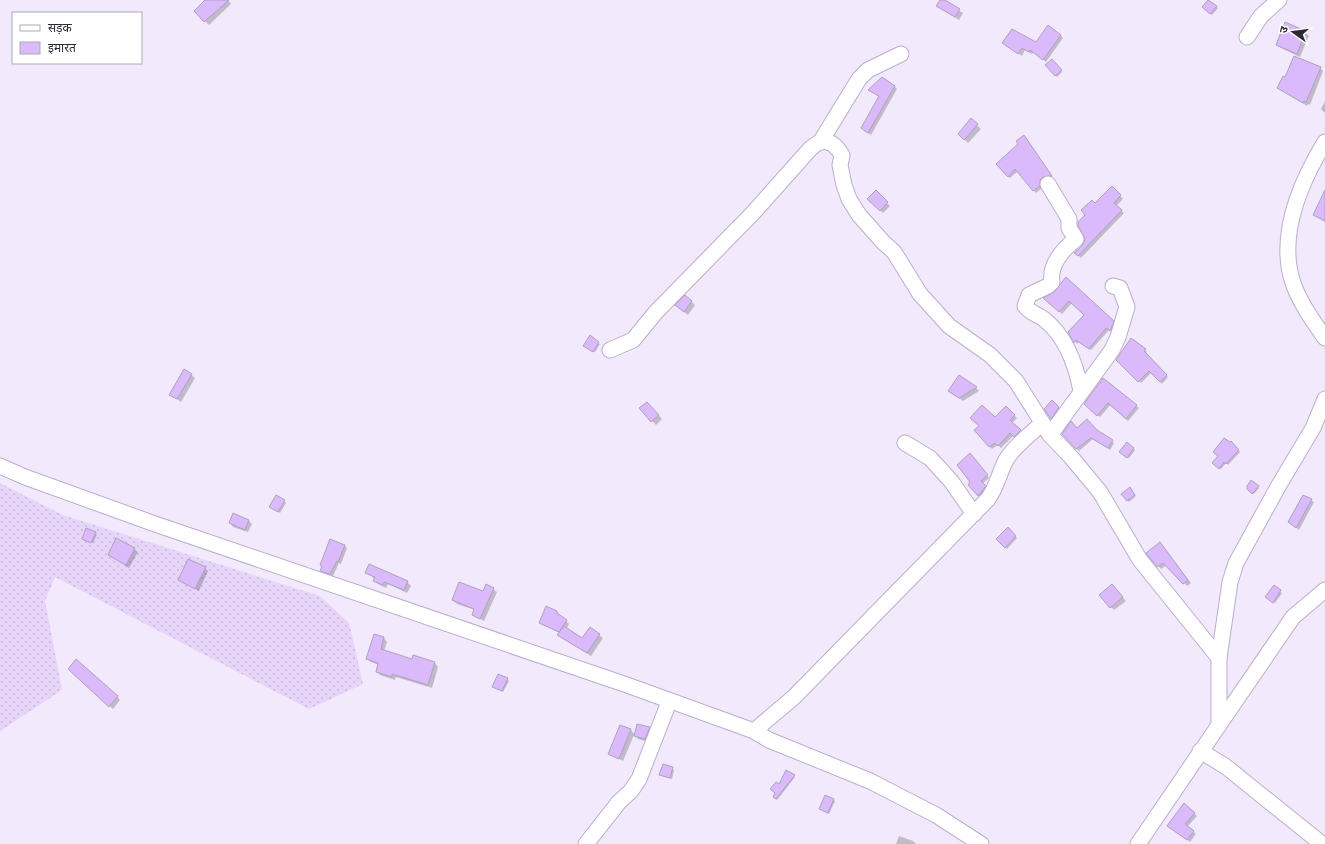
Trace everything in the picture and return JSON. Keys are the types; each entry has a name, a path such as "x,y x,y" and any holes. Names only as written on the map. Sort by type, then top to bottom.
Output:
{"street":[{"path":"1247,37 1261,16 1279,0"},
{"path":"610,350 633,340 656,312 753,213 810,149 821,141 859,79 868,70 901,54"},
{"path":"821,141 829,142 838,148 842,155 840,165 849,199 859,215 894,252 920,294 950,326 990,355 1016,381 1045,429 1088,475 1100,492 1140,560 1219,658"},
{"path":"1325,142 1298,194 1289,239 1288,262 1293,283 1303,305 1325,338"},
{"path":"1048,184 1069,219 1069,228 1076,239 1066,247 1055,263 1050,273 1052,282 1048,286 1029,295 1025,306 1030,313 1044,319 1063,342 1077,370 1081,391"},
{"path":"754,731 794,697 974,514 995,490 1007,459 1015,448 1045,429 1097,372 1118,337 1127,307 1120,288 1112,286"},
{"path":"1219,725 1219,658 1230,582 1236,563 1279,485 1313,428 1325,399"},
{"path":"905,443 930,458 951,481 974,514"},
{"path":"0,466 25,477 154,524 627,685 670,702 754,731 769,740 870,781 936,815 981,844"},
{"path":"1138,844 1200,751 1293,617 1307,603 1325,590"},
{"path":"586,844 619,802 631,791 642,772 670,702"},
{"path":"1200,751 1225,766 1322,844"}],"shaded area":[{"path":"0,483 63,515 320,596 349,623 363,684 309,709 55,577 45,601 62,690 0,731"}],"building":[{"path":"205,0 229,0 204,22 194,11"},
{"path":"940,0 945,0 960,9 955,17 936,6"},
{"path":"1208,0 1217,6 1210,14 1202,7"},
{"path":"1285,22 1306,31 1297,54 1276,45"},
{"path":"1048,25 1061,35 1043,60 1030,50 1029,52 1022,48 1018,54 1002,43 1012,29 1036,42"},
{"path":"1294,56 1321,67 1306,102 1304,101 1303,103 1277,88 1283,76 1285,77"},
{"path":"1052,59 1062,70 1055,76 1045,65"},
{"path":"882,77 895,86 868,133 861,128 879,96 868,90"},
{"path":"971,118 978,124 964,140 958,134"},
{"path":"1024,135 1052,176 1043,177 1040,180 1040,186 1033,191 1015,169 1008,177 996,164 1018,144 1016,141"},
{"path":"1112,186 1121,195 1114,203 1122,210 1078,256 1074,253 1082,246 1085,239 1078,225 1078,222 1085,215 1081,210 1092,200 1095,203"},
{"path":"876,190 888,202 880,211 867,199"},
{"path":"1325,190 1325,221 1313,215"},
{"path":"1066,277 1114,321 1110,331 1106,328 1089,349 1076,340 1074,343 1068,332 1084,315 1069,301 1059,312 1043,298 1054,292"},
{"path":"685,295 692,301 684,312 675,305"},
{"path":"590,335 599,342 593,352 583,346"},
{"path":"1131,338 1146,349 1144,351 1167,375 1160,382 1149,371 1138,382 1116,360"},
{"path":"184,369 192,374 177,399 169,395"},
{"path":"959,375 977,387 959,398 948,391"},
{"path":"1103,378 1137,405 1126,419 1108,403 1097,416 1084,404"},
{"path":"1052,400 1059,407 1051,419 1044,409"},
{"path":"647,402 659,415 651,422 639,408"},
{"path":"982,405 995,417 1006,406 1015,415 1010,420 1021,430 1014,437 1010,433 998,446 995,443 989,447 974,430 979,426 970,418"},
{"path":"1087,419 1097,430 1113,440 1108,448 1091,438 1076,449 1062,434 1071,421 1077,428"},
{"path":"1224,438 1230,442 1231,441 1239,450 1226,464 1224,462 1219,469 1212,463 1218,456 1213,452"},
{"path":"1127,442 1134,448 1127,458 1119,452"},
{"path":"970,453 988,475 981,481 986,486 978,496 968,485 970,482 957,465"},
{"path":"1251,480 1259,486 1252,494 1247,489 1247,486"},
{"path":"1130,487 1135,495 1127,501 1121,494"},
{"path":"276,495 285,500 278,512 269,507"},
{"path":"1303,495 1312,499 1296,528 1288,522"},
{"path":"233,513 249,520 245,530 229,523"},
{"path":"1008,527 1016,536 1005,548 996,539"},
{"path":"86,528 96,532 91,543 82,539"},
{"path":"116,538 135,548 126,565 108,555"},
{"path":"330,539 345,545 338,562 337,561 330,574 320,571 322,566 320,565"},
{"path":"1160,542 1188,580 1183,584 1163,563 1157,567 1146,553"},
{"path":"188,559 206,567 195,589 178,580"},
{"path":"369,564 408,581 404,590 384,582 383,585 373,581 375,577 365,573"},
{"path":"459,582 483,591 486,584 494,588 480,619 472,615 474,609 452,600"},
{"path":"1112,584 1123,597 1110,608 1099,595"},
{"path":"1274,585 1281,590 1273,603 1265,597"},
{"path":"546,606 557,611 557,613 567,620 559,632 539,623"},
{"path":"564,626 582,638 590,627 600,634 587,653 557,635"},
{"path":"374,634 384,637 381,649 412,659 413,655 435,662 428,685 392,674 392,677 376,672 378,663 366,659"},
{"path":"76,659 118,696 109,707 68,669"},
{"path":"498,674 508,678 502,691 492,687"},
{"path":"637,724 650,727 645,739 634,736"},
{"path":"620,725 631,729 619,759 608,754"},
{"path":"663,764 673,767 670,778 659,775"},
{"path":"786,770 795,775 776,799 773,797 775,793 770,789 776,782 779,784"},
{"path":"825,795 834,799 828,813 819,809"},
{"path":"1184,803 1195,813 1185,824 1194,831 1187,840 1167,826"}]}
